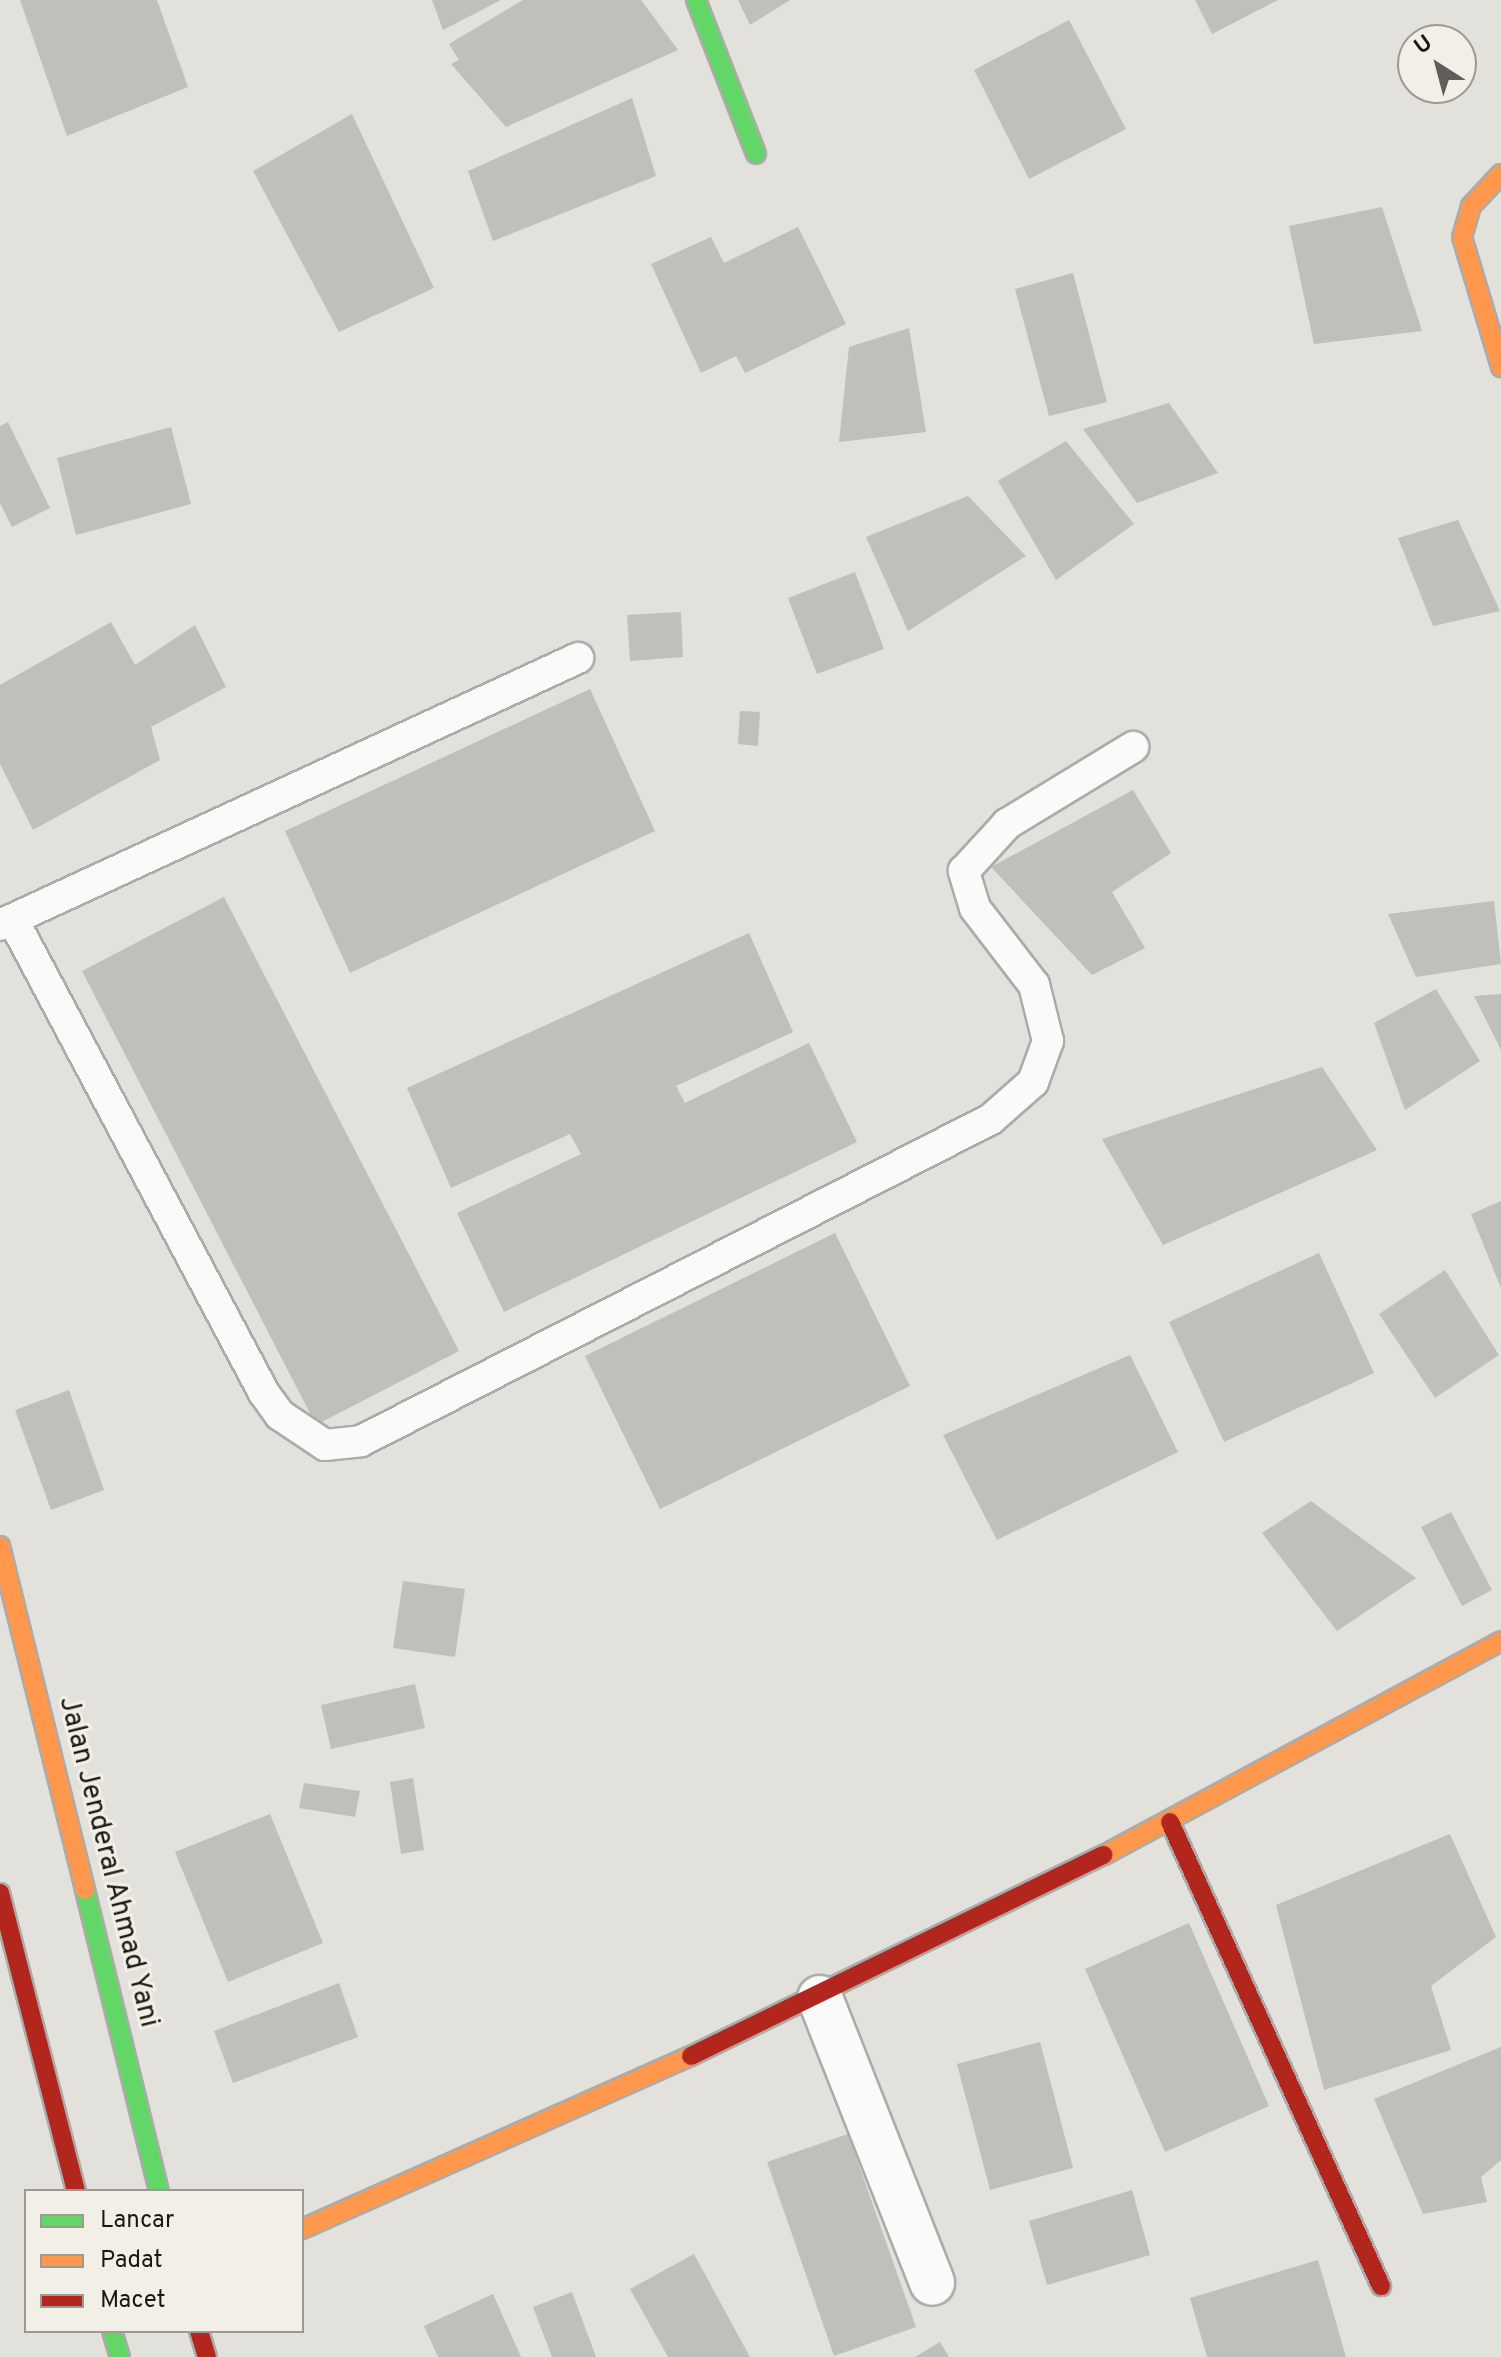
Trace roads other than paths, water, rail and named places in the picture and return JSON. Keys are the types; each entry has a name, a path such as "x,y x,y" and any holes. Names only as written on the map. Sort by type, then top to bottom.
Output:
{"main road":[{"path":"696,0 756,154"},
{"path":"1501,174 1471,206 1462,237 1501,367"},
{"name":"Jalan Jenderal Ahmad Yani","path":"0,1546 159,2189"},
{"path":"304,2228 820,1998 1170,1822 1501,1641"},
{"path":"1170,1822 1381,2286"},
{"path":"0,1893 13,1991 75,2189"},
{"path":"113,2333 120,2357"},
{"path":"200,2333 207,2357"}],"street":[{"path":"820,1998 932,2283"}],"lane":[{"path":"578,658 6,922 264,1393 280,1415 325,1445 361,1441 991,1119 1033,1082 1048,1041 1034,985 975,908 964,871 1007,824 1133,747"}]}
